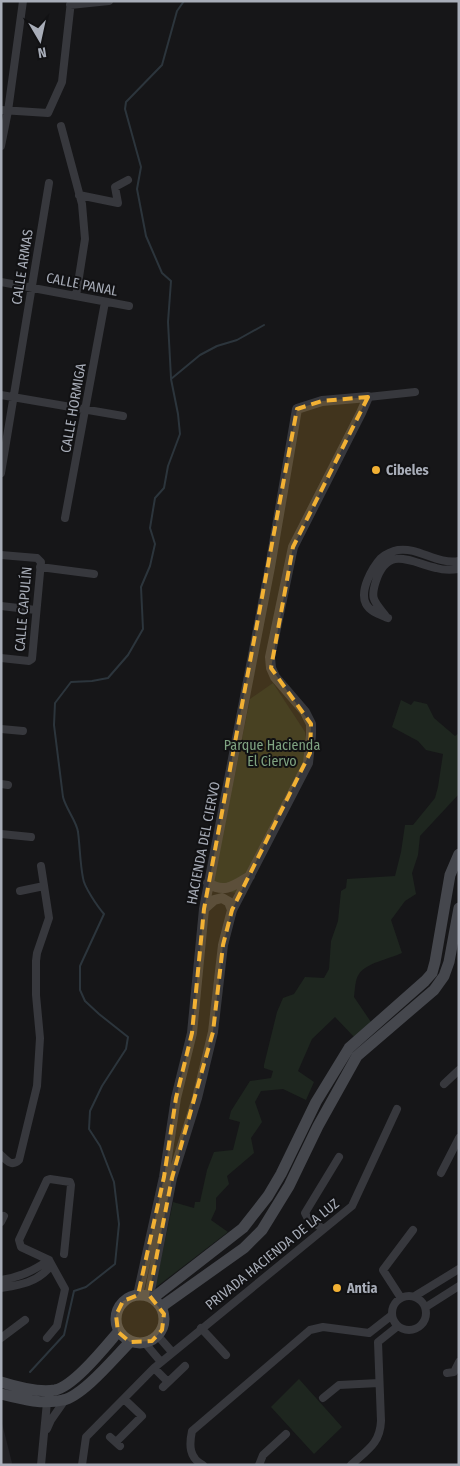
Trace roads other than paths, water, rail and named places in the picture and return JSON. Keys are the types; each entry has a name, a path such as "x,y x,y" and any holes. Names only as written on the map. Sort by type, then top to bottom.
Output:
{"main road":[{"path":"147,1296 161,1307 164,1314 162,1330 158,1336 145,1343 130,1342 118,1332 115,1322 118,1308 129,1297 147,1296 224,1244 243,1228 268,1196 281,1174 316,1102 349,1048 432,973 450,875 459,854"},
{"path":"161,1307 235,1255 262,1230 289,1186 318,1126 357,1056 434,990 444,976 449,962 459,908"},
{"path":"1,1382 46,1391 65,1387 118,1332"},
{"path":"1,1394 47,1402 65,1400 77,1394 130,1342"}],"street":[{"path":"1,146 23,1"},
{"path":"5,111 48,113 62,82 71,3 109,1"},
{"path":"60,126 82,204 85,239 76,296"},
{"path":"79,195 118,203 115,187 128,180"},
{"name":"CALLE ARMAS","path":"1,473 49,183"},
{"name":"CALLE PANAL","path":"1,282 129,306"},
{"name":"CALLE HORMIGA","path":"65,518 105,302"},
{"name":"HACIENDA DEL CIERVO","path":"147,1296 171,1125 192,1033 208,883 270,567 297,409 322,401 415,392"},
{"path":"1,395 123,416"},
{"path":"147,1296 172,1178 197,1098 213,1032 223,945 232,910 308,762 310,754 311,724 305,712 275,677 271,668 270,656 287,571 293,547 362,413 368,397"},
{"path":"459,561 439,560 410,550 397,550 382,557 372,573 363,592 365,602 369,609 388,618 375,603 372,592 378,576 387,562 392,560 398,558 409,559 437,569 459,569"},
{"name":"CALLE CAPULÍN","path":"1,555 37,558 41,562 32,659 29,661 1,658"},
{"path":"270,567 280,565 287,571"},
{"path":"40,567 94,574"},
{"path":"1,606 36,610"},
{"path":"1,729 23,731"},
{"path":"1,834 31,837"},
{"path":"1,1155 10,1163 17,1162 21,1156 37,1086 40,1038 36,961 37,953 50,918 41,866"},
{"path":"208,883 216,888 227,888 250,876"},
{"path":"20,891 44,886"},
{"path":"204,909 214,900 222,898 229,902 232,910"},
{"path":"444,1084 459,1070"},
{"name":"PRIVADA HACIENDA DE LA LUZ","path":"82,1465 86,1436 154,1368 352,1206 397,1109"},
{"path":"171,1125 187,1130"},
{"path":"441,1174 459,1138"},
{"path":"323,1229 307,1217 305,1213 339,1157"},
{"path":"47,1338 57,1326 66,1291 65,1287 49,1260 21,1247 19,1240 47,1180 50,1179 70,1182 71,1185 64,1254"},
{"path":"401,1298 383,1270 413,1230"},
{"path":"224,1244 235,1255"},
{"path":"1,1280 15,1278 31,1272 49,1260"},
{"path":"1,1288 18,1286 35,1280 48,1269 49,1260"},
{"path":"415,1296 459,1269"},
{"path":"426,1307 459,1286"},
{"path":"415,1296 422,1300 426,1307 426,1316 423,1324 415,1329 406,1330 398,1326 392,1315 393,1308 401,1298 415,1296"},
{"path":"203,1465 197,1462 191,1453 189,1444 192,1431 310,1330 323,1327 369,1333 392,1315"},
{"path":"1,1338 24,1320"},
{"path":"351,1465 376,1443 380,1433 382,1421 378,1342 398,1326"},
{"path":"201,1328 226,1355"},
{"path":"158,1336 172,1352"},
{"path":"145,1343 161,1362"},
{"path":"447,1373 454,1372 459,1362"},
{"path":"154,1368 165,1385 184,1366"},
{"path":"323,1398 339,1385 379,1383"},
{"path":"115,1442 142,1416 124,1399"},
{"path":"45,1435 51,1420 65,1400"},
{"path":"41,1465 47,1402"},
{"path":"259,1465 263,1455 286,1434"}],"waterway":[{"path":"171,378 168,322 171,281 162,273 146,236 137,189 141,167 125,109 126,102 162,65 177,11 184,1"},
{"path":"30,1372 64,1335 74,1291 86,1287 115,1264 119,1224 114,1182 100,1146 89,1129 90,1111 102,1086 126,1049 128,1037 85,1001 80,990 80,966 104,914 84,882 77,828 63,797 54,725 55,703 71,682 108,678 128,655 143,629 141,587 150,566 155,544 150,528 155,498 164,488 168,466 180,434 171,379 200,355 217,346 237,340 264,325"}],"place":[{"name":"Cibeles","path":"376,470"},
{"name":"Antia","path":"337,1288"}],"park label":[{"name":"Parque Hacienda El Ciervo","path":"272,754"}]}
